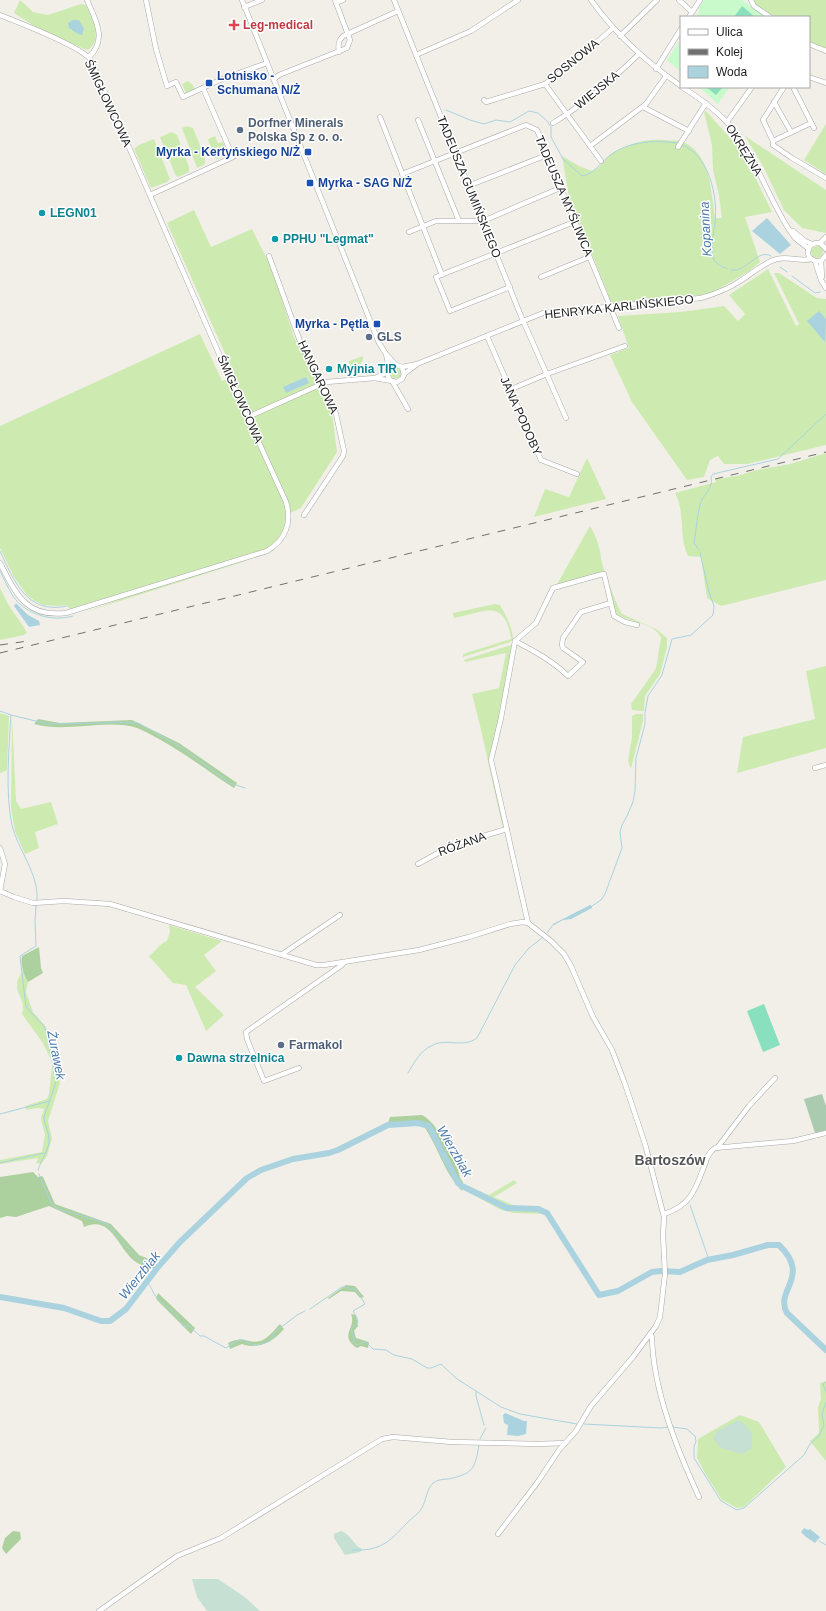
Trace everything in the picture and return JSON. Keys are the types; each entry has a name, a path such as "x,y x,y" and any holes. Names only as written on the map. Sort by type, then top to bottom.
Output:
{"street":[{"path":"87,0 99,31 97,45 94,52 89,57"},
{"path":"146,0 156,49 167,86 176,82 183,97 267,63"},
{"path":"242,0 379,343 396,365 402,367 404,374 400,381 400,394"},
{"path":"244,7 262,0"},
{"path":"274,79 279,75 347,48 350,40 335,1 343,0"},
{"name":"TADEUSZA GUMIŃSKIEGO","path":"394,0 454,152 566,418"},
{"path":"416,55 471,31 518,0"},
{"name":"OKRĘŻNA","path":"592,0 612,28 620,36 656,69 680,86"},
{"path":"620,36 657,0"},
{"path":"679,0 692,12"},
{"path":"690,16 700,0"},
{"path":"751,0 754,6 769,16"},
{"path":"339,52 338,44 340,39 348,33 398,11"},
{"name":"ŚMIGŁOWCOWA","path":"0,14 64,43 89,57 286,502 289,513 288,523 283,537 275,546 267,551 66,613 53,614 34,609 20,599 11,586 0,563"},
{"name":"SOSNOWA","path":"484,100 486,102 545,84 574,62 612,28"},
{"path":"656,69 680,31"},
{"path":"811,45 826,51"},
{"name":"WIEJSKA","path":"553,122 567,114 596,92 639,54"},
{"path":"590,146 643,107 652,97 666,76"},
{"path":"810,77 826,83"},
{"path":"545,84 601,161"},
{"path":"150,195 233,157 203,88"},
{"name":"OKRĘŻNA","path":"684,88 706,103 727,122 750,156 788,228 795,238 810,246"},
{"path":"727,122 751,88"},
{"path":"783,88 763,120 773,141 773,145 785,154 826,178"},
{"path":"794,88 814,128"},
{"path":"774,102 791,132"},
{"path":"678,147 706,103"},
{"path":"643,107 689,131"},
{"path":"380,117 442,275"},
{"path":"418,120 459,222"},
{"path":"773,141 811,122"},
{"name":"TADEUSZA MYŚLIWCA","path":"402,174 454,152 526,126 537,130 619,328"},
{"path":"468,186 547,155"},
{"path":"409,232 440,220 459,222 483,221 560,188"},
{"path":"510,287 450,311 436,277 574,222"},
{"path":"826,237 824,246 810,246 826,287"},
{"name":"HANGAROWA","path":"269,256 301,344 336,414 344,454 304,515"},
{"path":"541,277 589,257"},
{"path":"814,259 826,257"},
{"name":"HENRYKA KARLIŃSKIEGO","path":"402,367 417,364 547,312 701,298 735,285 762,266 777,259 814,259"},
{"name":"JANA PODOBY","path":"487,336 541,460 577,474"},
{"path":"510,390 547,374 625,346"},
{"path":"386,354 388,376 408,409"},
{"name":"HENRYKA KARLIŃSKIEGO","path":"404,374 417,364"},
{"path":"374,378 396,365"},
{"path":"248,417 329,381 374,378 400,381"},
{"path":"528,923 491,760 502,718 515,641 536,623 553,588 604,574 614,616 625,622 637,624"},
{"path":"515,641 540,654 560,668 568,676 583,662 564,648 562,645 564,638 581,612 611,603"},
{"path":"815,768 826,765"},
{"name":"RÓŻANA","path":"418,864 453,845 507,829"},
{"path":"0,848 5,864 0,891 14,897 33,903 64,901 110,904 316,965 419,950 469,937 510,924 523,922 528,923 551,941 567,959 593,1017 612,1050 645,1144 664,1214 663,1235 665,1267 662,1287 661,1313 658,1322 650,1334 591,1406 578,1427 498,1534"},
{"path":"281,954 340,915"},
{"path":"299,1068 264,1081 247,1039 246,1032 342,965 344,962"},
{"path":"718,1148 749,1106 775,1078"},
{"path":"664,1214 679,1208 690,1198 696,1188 708,1155 712,1150 718,1148 793,1141 826,1133"},
{"path":"650,1334 652,1337 654,1367 664,1406 699,1497"},
{"path":"99,1611 177,1556 221,1538 382,1439 393,1437 452,1442 537,1444 565,1443"}],"green space":[{"path":"20,0 33,12 48,15 81,4 86,5 95,28 96,34 93,45 88,50 84,49 39,29 14,13"},
{"path":"704,0 742,0 765,16 697,16 700,11 698,9"},
{"path":"752,0 826,0 826,49 810,41 810,16 769,15 762,12"},
{"path":"742,6 754,16 735,16"},
{"path":"680,40 680,71 667,60"},
{"path":"188,81 195,89 186,93 182,84"},
{"path":"700,88 729,88 718,104"},
{"path":"707,88 722,88 716,95"},
{"path":"706,111 740,149 772,212 745,217 760,262 748,272 710,294 612,304 569,197 562,156 579,166 592,171 600,166 613,153 633,144 654,140 680,141 690,146 704,163 708,174 715,218 722,218 719,195 713,170 712,145 704,112"},
{"path":"826,124 826,174 804,160"},
{"path":"187,126 193,128 205,158 205,164 197,168 182,128"},
{"path":"172,132 177,135 189,167 189,172 178,177 175,174 160,137"},
{"path":"215,136 218,143 223,142 226,150 225,156 217,159 214,157 208,139"},
{"path":"745,136 826,190 826,233 802,228 784,210 764,168"},
{"path":"154,139 170,179 167,182 151,188 134,149 139,145"},
{"path":"194,210 211,247 252,229 272,269 294,337 332,413 337,452 301,508 286,515 281,535 267,549 69,609 67,605 43,605 27,595 14,577 0,548 0,426 200,334 222,381 235,376 167,223"},
{"path":"815,246 819,246 823,252 819,258 815,258 811,254 811,250"},
{"path":"768,269 796,326 799,324 774,273 779,273 817,298 826,299 826,445 747,464 724,464 718,456 710,460 704,477 687,480 632,402 610,355 629,348 618,316 681,312 724,306 738,321 745,314 729,295"},
{"path":"363,356 360,365 350,368 349,361"},
{"path":"396,367 400,369 402,373 400,377 396,379 392,377 390,373 392,369"},
{"path":"826,453 826,580 721,606 707,598 701,557 688,556 685,548 680,509 675,493 716,482 715,479 737,476 757,470 790,464"},
{"path":"587,458 606,499 534,517 545,489 569,497"},
{"path":"590,526 600,550 602,563 607,578 622,614 656,629 667,638 667,647 660,674 645,696 644,711 632,710 631,704 656,668 661,638 658,633 648,626 616,613 603,572 556,586"},
{"path":"247,560 246,561 85,612 143,591"},
{"path":"0,588 8,604 25,629 27,633 24,635 0,640"},
{"path":"495,604 500,605 505,613 513,640 463,657 463,654 511,639 504,617 498,612 492,610 484,611 454,618 453,613"},
{"path":"511,645 500,716 490,755 505,828 503,828 472,694 499,688 506,653 465,662 464,660"},
{"path":"826,666 826,748 737,773 743,737 815,719 806,671"},
{"path":"0,713 9,716 7,770 0,773"},
{"path":"636,714 643,714 643,721 631,769 628,761 632,737 632,716"},
{"path":"12,717 16,801 21,809 51,802 58,824 35,832 39,848 25,854 15,831 11,808"},
{"path":"38,719 60,723 132,720 179,743 237,783 234,788 169,745 138,728 112,724 56,727 34,724"},
{"path":"169,925 222,941 204,955 216,971 195,987 224,1015 206,1031 186,985 173,983 149,956 167,941 170,932"},
{"path":"39,947 41,968 43,973 28,982 22,966 22,956"},
{"path":"23,969 28,982 26,992 33,1012 46,1027 55,1060 52,1062 43,1043 22,1014 23,1004 17,989 17,985"},
{"path":"764,1004 780,1045 763,1052 747,1011"},
{"path":"57,1065 60,1083 48,1121 52,1138 47,1156 41,1164 36,1163 38,1158 0,1164 0,1160 42,1152 45,1135 41,1118 44,1109 38,1108 26,1110 25,1106 47,1099 49,1094 52,1067"},
{"path":"822,1094 826,1106 826,1130 815,1133 804,1099"},
{"path":"422,1115 433,1124 438,1131 455,1162 460,1178 463,1182 462,1191 450,1176 423,1125 388,1123 390,1117"},
{"path":"33,1172 38,1177 43,1177 55,1204 111,1224 139,1255 156,1262 154,1269 136,1262 130,1257 108,1229 101,1225 94,1224 84,1227 82,1221 49,1206 16,1217 7,1216 0,1218 0,1177"},
{"path":"514,1180 517,1183 494,1197 515,1206 540,1206 543,1214 514,1213 501,1210 470,1193 468,1186 489,1195"},
{"path":"346,1285 355,1286 364,1297 360,1298 355,1292 341,1291 329,1299 328,1298"},
{"path":"158,1293 195,1328 191,1334 156,1299"},
{"path":"351,1314 356,1315 358,1326 354,1331 356,1338 369,1342 368,1348 361,1346 357,1348 349,1339 348,1335 352,1323"},
{"path":"280,1324 284,1329 275,1338 265,1344 248,1346 242,1344 230,1349 228,1343 233,1341 241,1340 255,1342 263,1340"},
{"path":"826,1381 826,1461 810,1441 819,1433 818,1407 821,1399 820,1383"},
{"path":"740,1415 759,1422 786,1467 744,1507 737,1508 722,1500 697,1458 698,1439"},
{"path":"739,1420 747,1427 752,1436 751,1449 742,1454 721,1448 713,1439 717,1431"},
{"path":"13,1531 20,1532 21,1539 6,1554 2,1548 5,1538"},
{"path":"341,1531 362,1549 360,1552 345,1555 334,1538 334,1534"},
{"path":"192,1579 218,1579 246,1598 260,1611 207,1611 197,1597"}],"water":[{"path":"73,20 79,20 84,29 82,35 69,28 68,23"},
{"path":"767,218 791,245 780,254 752,231"},
{"path":"819,311 826,319 825,342 807,321"},
{"path":"306,377 309,383 286,393 283,387"},
{"path":"16,603 28,615 39,621 40,625 29,627 14,606"},
{"path":"590,905 592,908 571,919 563,920 552,926 553,924"},
{"path":"505,1413 527,1421 526,1434 518,1436 507,1435 508,1425 504,1423 503,1415"},
{"path":"804,1528 808,1530 810,1529 820,1537 815,1543 801,1532"}],"waterway":[{"name":"Kopanina","path":"446,110 484,124 496,120 510,122 529,111 538,113 551,127 551,137 563,159 582,176 590,173 609,156 625,147 651,142 677,143"},
{"name":"Kopanina","path":"682,145 691,150 699,158 710,178 716,212 712,255 717,264 728,269"},
{"name":"Kopanina","path":"731,270 742,268 761,255 766,254 771,256"},
{"name":"Kopanina","path":"780,267 787,272"},
{"name":"Kopanina","path":"792,276 815,293 820,292"},
{"path":"699,550 694,543 698,514 701,501 711,485 711,477 713,474 778,459 826,414"},
{"path":"0,551 17,584 32,600 42,605 53,607 67,606"},
{"path":"645,713 648,696 662,675 672,639 691,635 713,615 714,606 709,592 700,553"},
{"path":"0,571 13,596 18,603 25,608 48,617 65,618 73,616"},
{"name":"Żurawek","path":"0,711 11,715 8,785 12,825 32,871 37,890 37,900"},
{"path":"592,906 601,900 605,894 622,848 620,832 633,802 635,791 636,758 645,724 645,714"},
{"path":"11,715 48,724 112,722 138,723 181,747 230,783 245,788"},
{"name":"Żurawek","path":"36,906 36,946 20,956 26,1007 43,1025 46,1031 56,1082 44,1117 49,1136 49,1143 38,1170"},
{"path":"547,933 552,926"},
{"path":"408,1073 420,1054 427,1048 442,1042 466,1043 477,1038 515,965 529,948 542,938"},
{"path":"0,1114 50,1101"},
{"name":"Wierzbiak","path":"0,1297 64,1308 101,1321 110,1321 126,1309 158,1267 180,1242 247,1178 261,1170 293,1159 338,1150 388,1125 418,1123 429,1126 458,1183 462,1186 507,1208 538,1209 547,1213 599,1295 618,1291 652,1272 680,1272 707,1260 733,1255 768,1245 779,1245 788,1256 792,1266 793,1275 785,1297 784,1305 787,1313 826,1350"},
{"path":"0,1163 44,1153"},
{"name":"Żurawek","path":"39,1174 51,1203 58,1209 100,1221 108,1225 141,1262 158,1267"},
{"path":"690,1205 709,1260"},
{"path":"147,1282 160,1302 178,1317 183,1326 189,1326 200,1336 204,1336 226,1348 239,1340 244,1340 250,1344 256,1345 270,1341 275,1332 297,1315 305,1311"},
{"path":"310,1309 342,1287 351,1288 359,1294 365,1304 353,1311 358,1323 351,1329 357,1345 366,1342 373,1349 386,1350 394,1355 412,1359 427,1368 441,1364 457,1379 476,1391"},
{"path":"826,1382 823,1384 826,1392"},
{"path":"484,1425 476,1391 501,1407 520,1414 577,1424"},
{"path":"673,1427 687,1429 695,1436 696,1441 694,1447 694,1458 721,1501 737,1510 744,1508 804,1455 810,1444 819,1436 824,1426 822,1414 826,1402"},
{"path":"584,1424 661,1428 668,1427"},
{"path":"480,1439 486,1428"},
{"path":"352,1550 370,1549 389,1541 421,1510 429,1488 433,1483 463,1475 471,1469 476,1460 479,1445"},
{"path":"819,1541 826,1545"}],"railway":[{"path":"0,653 826,452"},
{"path":"0,645 28,641"}],"place":[{"name":"Leg-medical","path":"234,25"},
{"name":"Lotnisko - Schumana N/Ż","path":"209,83"},
{"name":"Dorfner Minerals Polska Sp z o. o.","path":"240,130"},
{"name":"Myrka - Kertyńskiego N/Ż","path":"308,152"},
{"name":"Myrka - SAG N/Ż","path":"310,183"},
{"name":"LEGN01","path":"42,213"},
{"name":"PPHU \"Legmat\"","path":"275,239"},
{"name":"Myrka - Pętla","path":"377,324"},
{"name":"GLS","path":"369,337"},
{"name":"Myjnia TIR","path":"329,369"},
{"name":"Farmakol","path":"281,1045"},
{"name":"Dawna strzelnica","path":"179,1058"}],"district":[{"name":"Bartoszów","path":"670,1160"}]}
